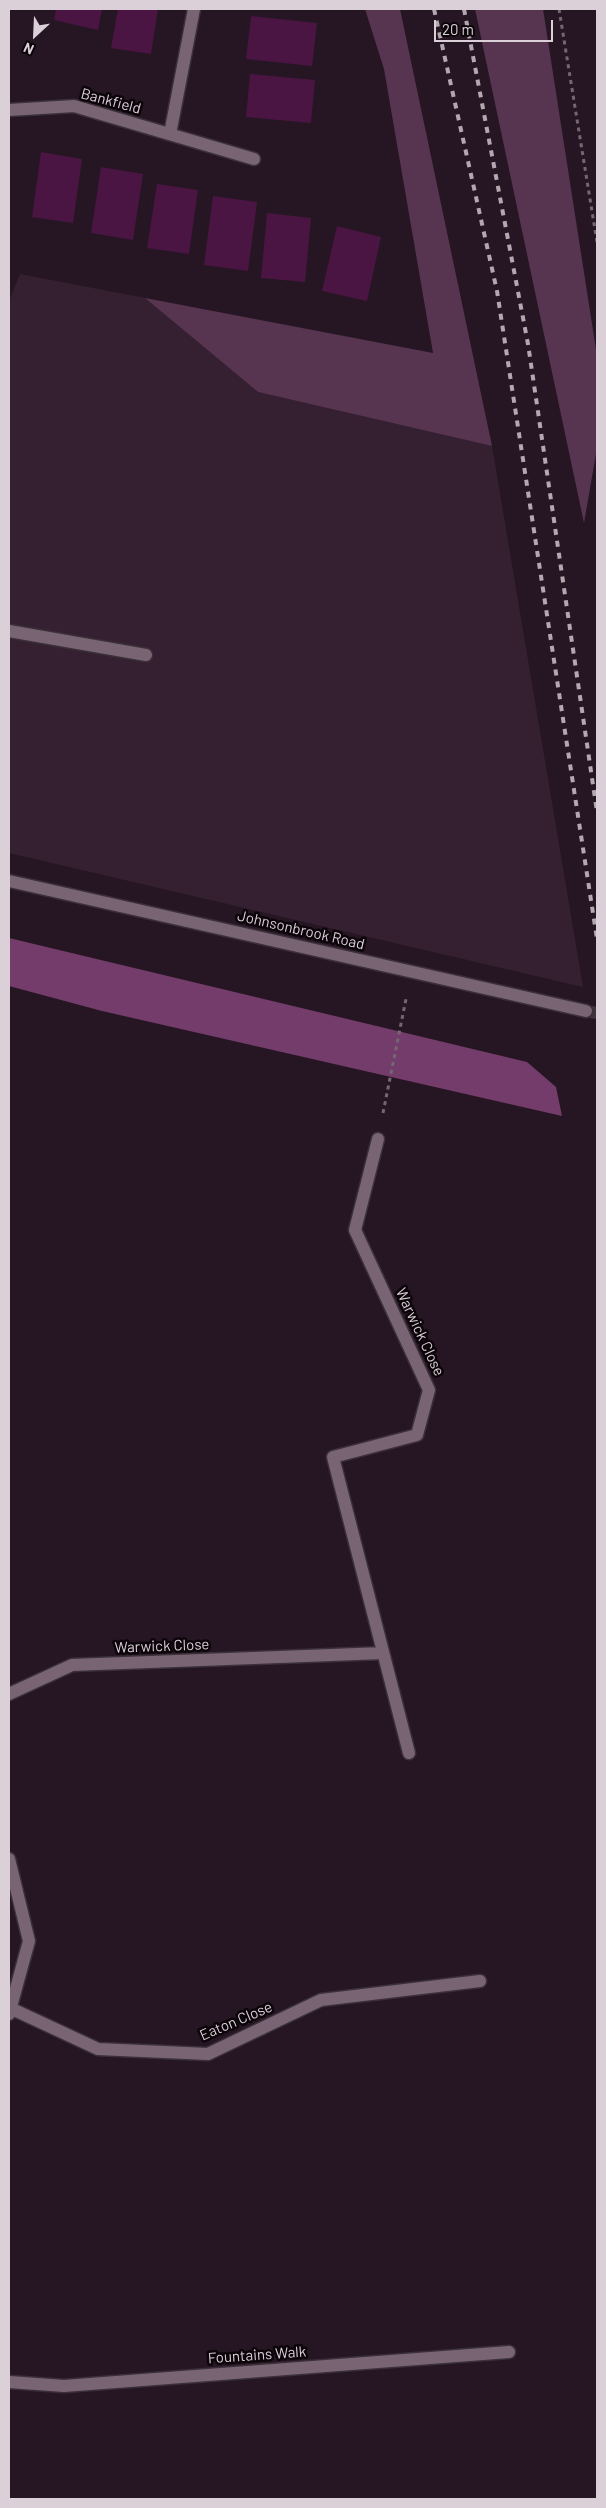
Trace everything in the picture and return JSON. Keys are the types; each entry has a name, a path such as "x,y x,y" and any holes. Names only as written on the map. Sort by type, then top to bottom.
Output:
{"street":[{"path":"170,134 194,9"},
{"name":"Bankfield","path":"11,110 74,106 254,159"},
{"path":"9,631 146,654"},
{"name":"Johnsonbrook Road","path":"9,881 586,1010"},
{"name":"Warwick Close","path":"378,1138 355,1230 429,1390 417,1435 333,1456 409,1753"},
{"name":"Warwick Close","path":"9,1694 72,1665 383,1653"},
{"path":"9,1860 29,1942 9,2011"},
{"name":"Eaton Close","path":"9,2011 98,2049 208,2054 321,2000 480,1981"},
{"name":"Fountains Walk","path":"9,2382 64,2386 509,2352"}],"path":[{"path":"559,9 597,242"},
{"path":"378,1138 411,971"}],"shaded area":[{"path":"365,9 400,9 492,446 258,392 145,298 433,353 384,69"},
{"path":"475,9 543,9 597,356 597,448 584,523"},
{"path":"20,274 145,298 258,392 492,446 583,987 9,853 9,301"},
{"path":"9,938 527,1062 556,1087 562,1116 102,1011 9,986"}],"building":[{"path":"56,9 102,9 98,30 54,20"},
{"path":"118,9 158,9 151,54 111,48"},
{"path":"251,16 317,23 312,66 246,59"},
{"path":"250,74 315,80 311,123 246,117"},
{"path":"41,152 82,159 73,223 32,217"},
{"path":"101,167 143,174 133,240 91,233"},
{"path":"157,184 198,190 189,254 147,248"},
{"path":"213,196 257,202 248,271 204,265"},
{"path":"267,213 311,218 305,282 261,278"},
{"path":"337,226 381,237 367,301 322,291"}],"tunnel":[{"path":"586,1011 597,1013"}],"railway":[{"path":"434,9 497,291 597,939"},
{"path":"464,9 528,344 597,812"}]}
